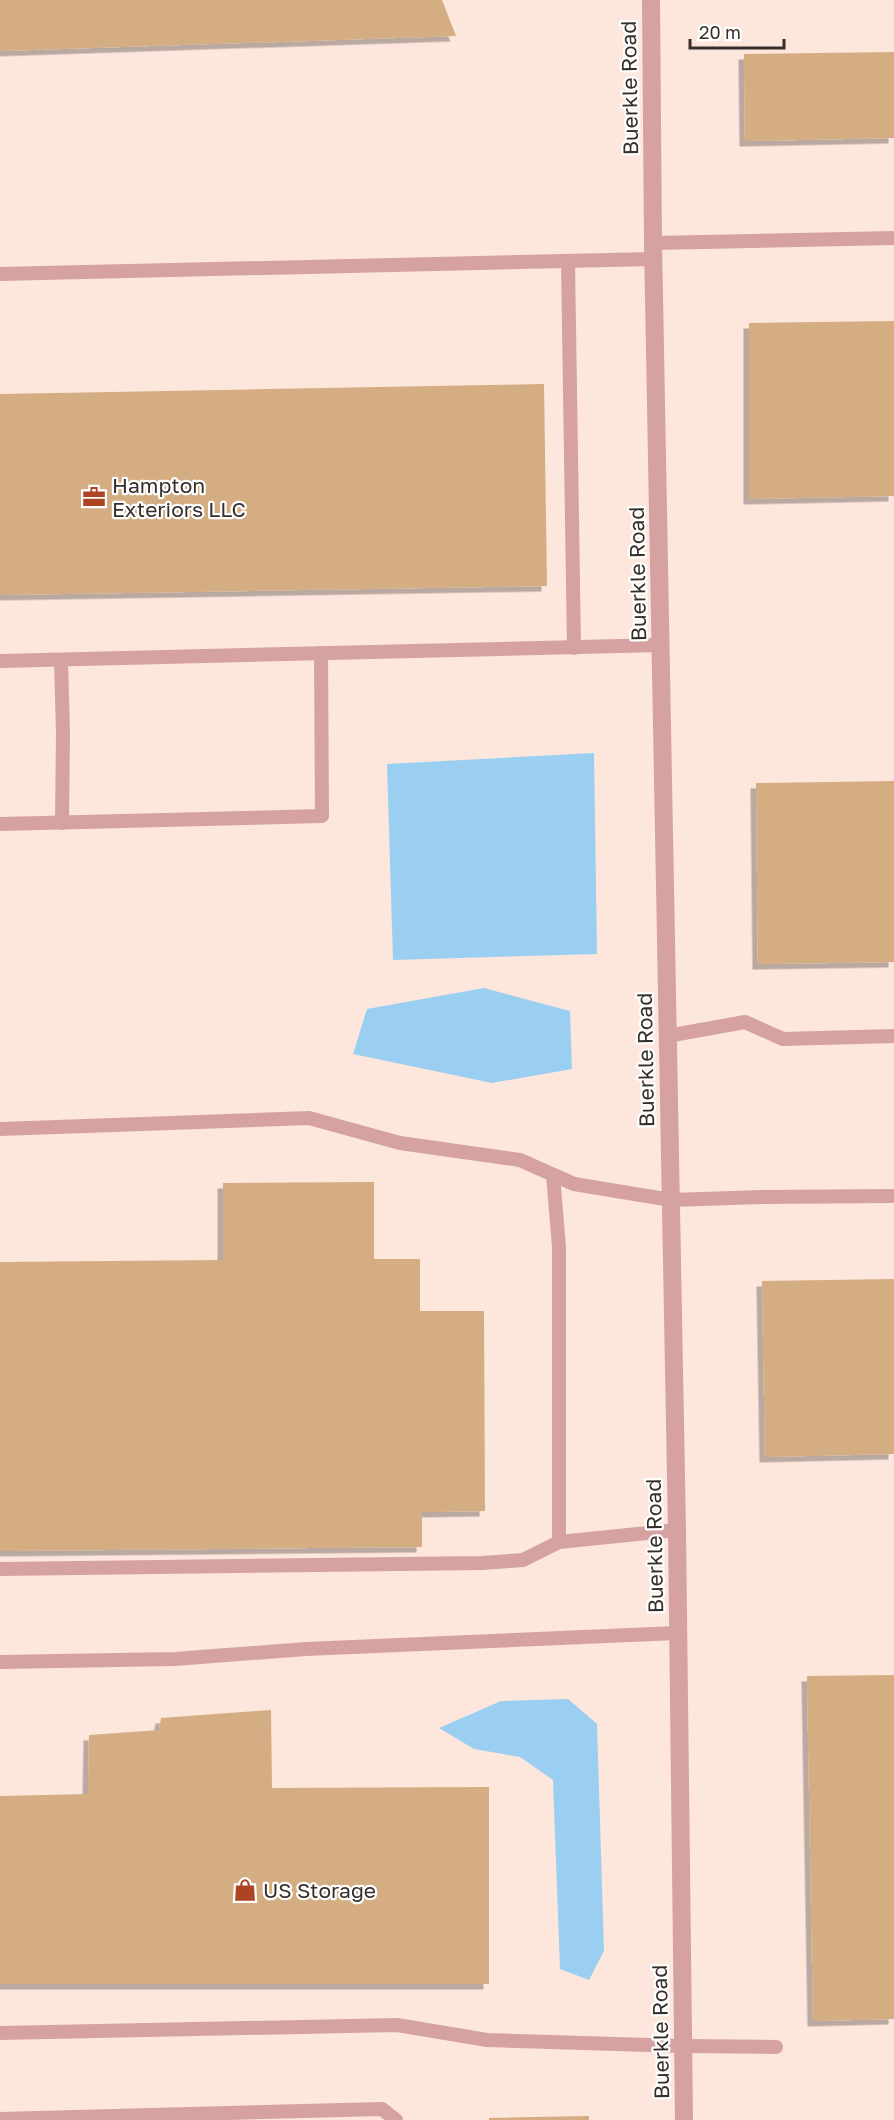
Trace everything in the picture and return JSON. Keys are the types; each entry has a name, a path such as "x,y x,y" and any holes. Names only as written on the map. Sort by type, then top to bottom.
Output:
{"street":[{"name":"Buerkle Road","path":"651,0 653,251 677,1530 684,2120"}],"lane":[{"path":"0,274 568,262 653,251 894,238"},
{"path":"568,262 574,648"},
{"path":"0,661 661,645"},
{"path":"0,824 322,816 321,653"},
{"path":"61,660 62,823"},
{"path":"667,1036 745,1022 783,1039 894,1036"},
{"path":"0,1129 309,1118 400,1143 520,1160 574,1184 671,1200 894,1196"},
{"path":"553,1175 559,1246 559,1542"},
{"path":"0,1569 482,1563 523,1560 559,1542 677,1530"},
{"path":"0,1662 175,1659 306,1649 677,1633"},
{"path":"0,2033 397,2025 487,2040 682,2046 776,2046"},
{"path":"0,2119 382,2109 396,2120"}],"water":[{"path":"594,753 597,954 393,960 387,764"},
{"path":"484,988 570,1011 572,1069 492,1083 353,1054 367,1009"},
{"path":"568,1699 597,1724 604,1951 589,1980 560,1969 553,1780 520,1757 474,1749 439,1728 501,1701"}],"building":[{"path":"0,0 442,0 456,36 0,51"},
{"path":"894,52 894,138 745,141 744,54"},
{"path":"894,321 894,496 749,499 749,323"},
{"path":"544,384 547,586 0,595 0,394"},
{"path":"894,781 894,962 758,964 756,783"},
{"path":"374,1182 374,1259 420,1259 420,1311 484,1311 485,1511 422,1512 422,1547 0,1551 0,1262 223,1260 223,1183"},
{"path":"894,1279 894,1454 765,1457 762,1281"},
{"path":"894,1675 894,2019 813,2021 807,1676"},
{"name":"US Storage","path":"271,1710 272,1788 489,1787 489,1984 0,1984 0,1796 88,1794 89,1735 159,1730 161,1718"},
{"path":"589,2116 589,2120 489,2120 489,2118"}],"place":[{"name":"Hampton Exteriors LLC","path":"94,497"},
{"name":"US Storage","path":"245,1890"}]}
